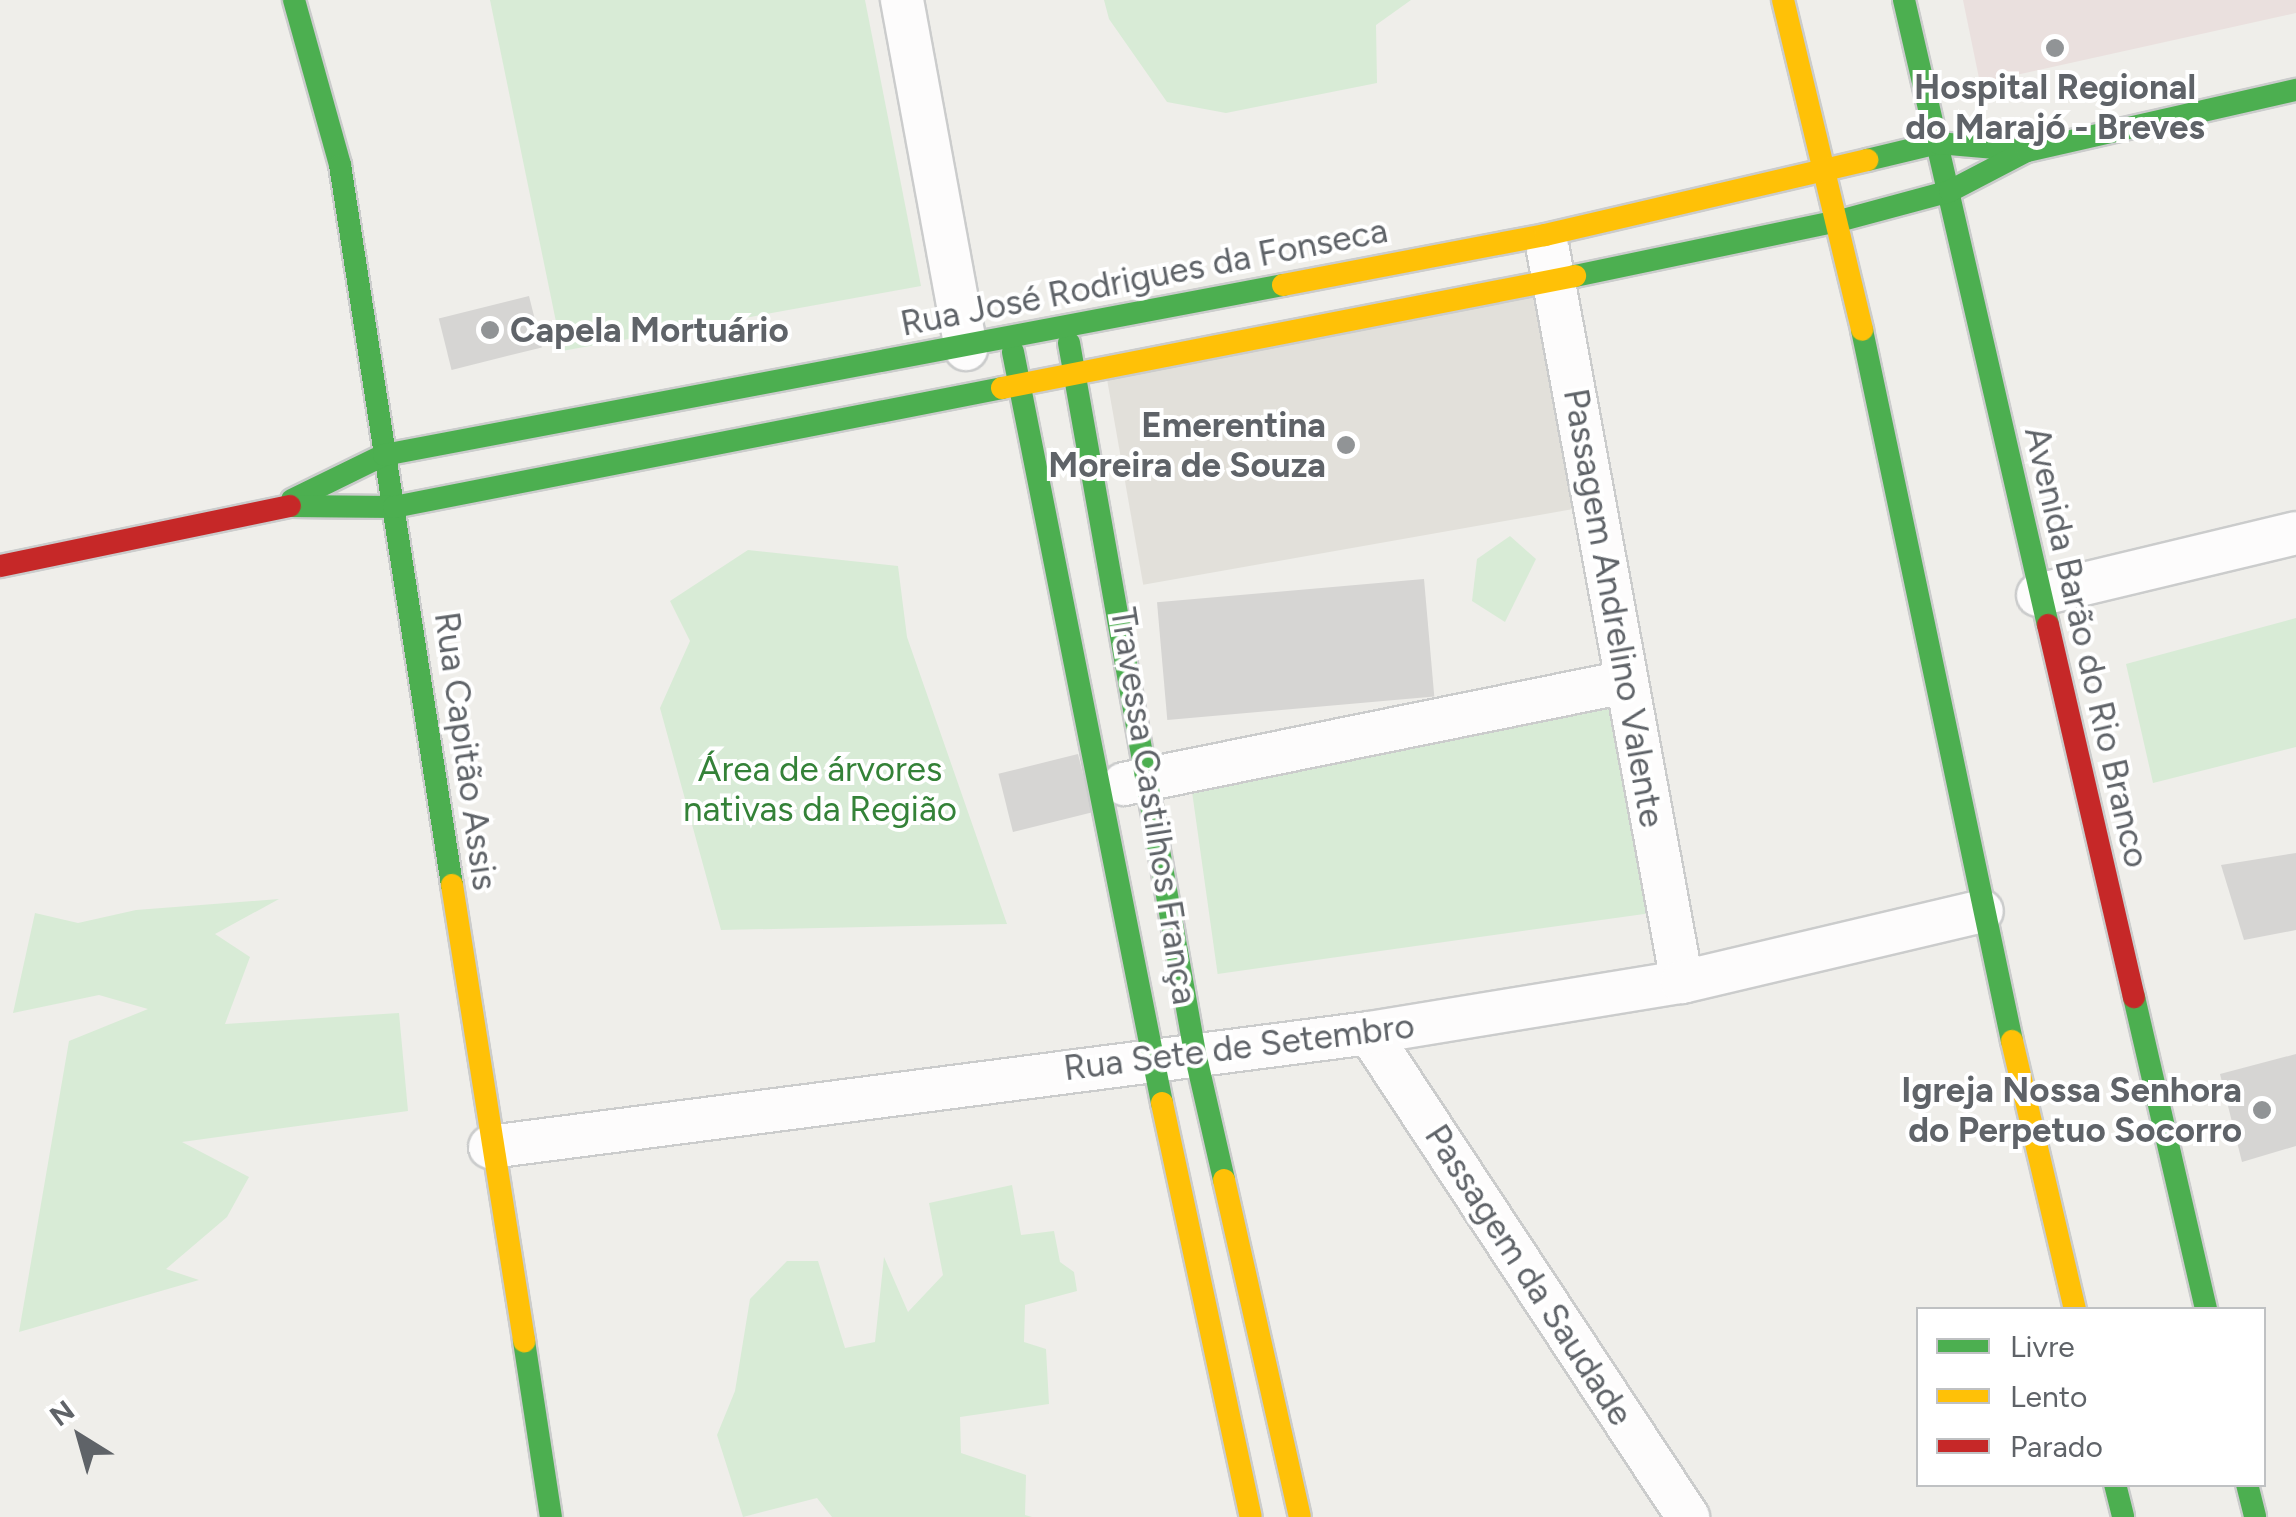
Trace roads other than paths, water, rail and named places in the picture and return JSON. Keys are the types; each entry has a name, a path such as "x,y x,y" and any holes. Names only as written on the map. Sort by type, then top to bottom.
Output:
{"street":[{"name":"Rua Capitão Assis","path":"294,0 340,165 490,1148 551,1517"},
{"path":"902,0 966,349"},
{"path":"1783,0 1839,221 1982,911 2073,1307"},
{"name":"Avenida Barão do Rio Branco","path":"1904,0 2038,595 2205,1307"},
{"name":"Rua José Rodrigues da Fonseca","path":"0,566 280,506 394,507 1080,377 1556,280 1839,221 1950,191 2027,150 2296,90"},
{"name":"Rua José Rodrigues da Fonseca","path":"280,506 384,455 966,349 1544,235 1938,143 2027,150"},
{"name":"Passagem Andrelino Valente","path":"1544,235 1556,280 1624,682 1682,982"},
{"name":"Travessa Castilhos França","path":"1064,329 1080,377 1152,778 1194,1053 1300,1517"},
{"name":"Travessa Castilhos França","path":"1012,340 1152,1058 1251,1517"},
{"path":"754,386 764,435"},
{"path":"2038,595 2296,533"},
{"path":"1099,790 1624,682"},
{"name":"Rua Sete de Setembro","path":"490,1148 1152,1058 1370,1034 1682,982 1982,911"},
{"name":"Passagem da Saudade","path":"1370,1034 1688,1517"},
{"path":"2116,1487 2123,1517"},
{"path":"2248,1487 2255,1517"}],"place":[{"name":"Hospital Regional do Marajó - Breves","path":"2055,48"},
{"name":"Capela Mortuário","path":"490,330"},
{"name":"Emerentina Moreira de Souza","path":"1346,445"},
{"name":"Igreja Nossa Senhora do Perpetuo Socorro","path":"2262,1110"}],"park label":[{"name":"Área de árvores nativas da Região","path":"820,789"}]}
